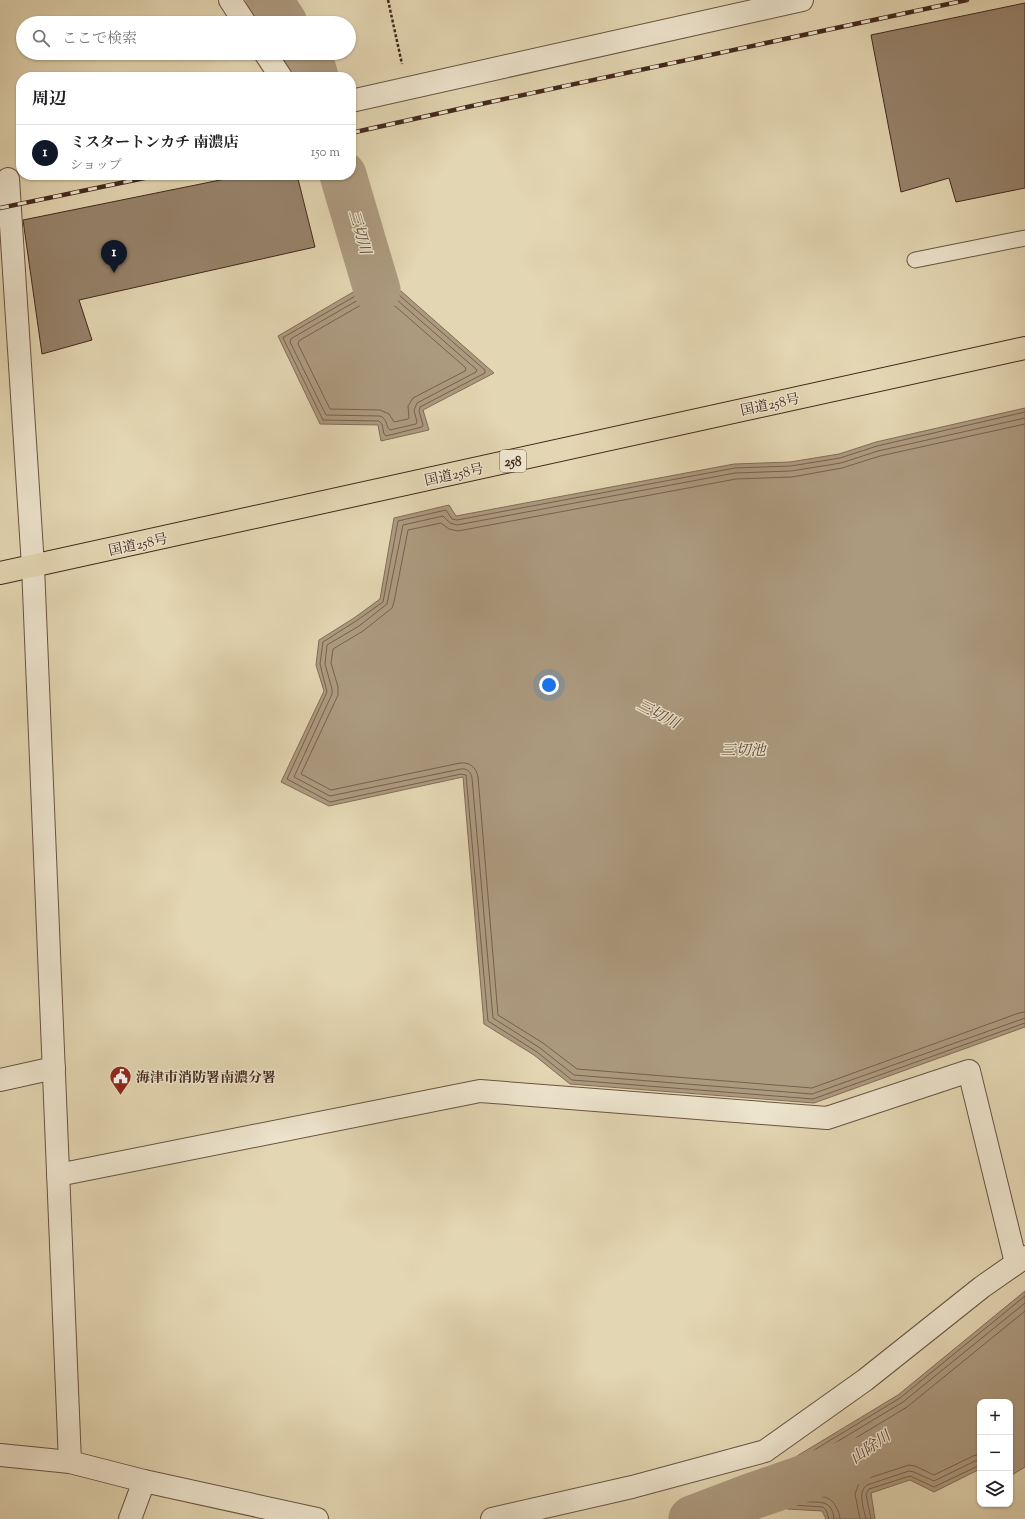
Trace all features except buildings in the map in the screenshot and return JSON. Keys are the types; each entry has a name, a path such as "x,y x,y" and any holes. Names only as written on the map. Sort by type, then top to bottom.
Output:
{"highway":[{"name":"国道258号","path":"0,573 1025,348"}],"street":[{"path":"230,0 240,16"},
{"path":"356,100 802,0"},
{"path":"270,60 278,72"},
{"path":"10,178 33,566 70,1462"},
{"path":"0,1080 54,1068"},
{"path":"58,1175 480,1091 827,1118 969,1071 1021,1260 982,1287 865,1380 765,1451 632,1487 492,1519"},
{"path":"0,1455 70,1462 144,1481 317,1519"},
{"path":"134,1510 144,1481"}],"lane":[{"path":"915,260 1025,238"}],"path":[{"path":"388,0 407,88"}],"water":[{"path":"360,288 401,291 494,373 423,410 429,430 381,441 378,425 320,424 278,336"},
{"name":"三切池","path":"1025,408 1025,1027 814,1103 570,1084 534,1055 484,1024 463,777 329,806 281,782 324,691 316,665 319,640 354,618 380,599 394,518 449,505 456,516 734,464 790,462 839,454 876,442"},
{"path":"1025,1291 1025,1467 1013,1474 1013,1399 977,1399 977,1470 934,1492 910,1480 871,1493 875,1519 826,1519 822,1511 787,1509 797,1456 898,1395"}],"waterway":[{"name":"三切川","path":"269,0 279,16"},
{"name":"三切川","path":"309,60 314,72"},
{"name":"三切川","path":"344,180 377,290"},
{"name":"山除川","path":"692,1519 854,1461"}],"railway":[{"path":"356,132 967,0"},
{"path":"0,208 135,180"}],"place":[{"name":"ミスタートンカチ 南濃店","path":"114,273"},
{"name":"海津市消防署南濃分署","path":"121,1096"}]}
